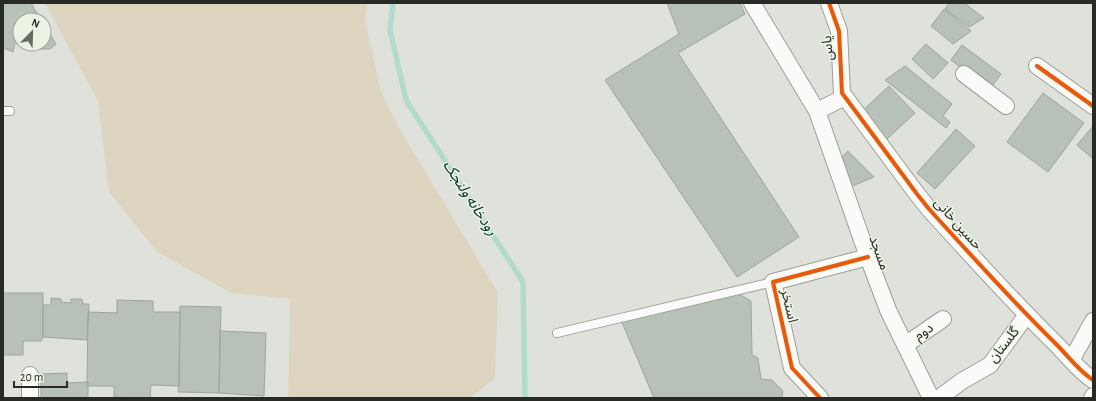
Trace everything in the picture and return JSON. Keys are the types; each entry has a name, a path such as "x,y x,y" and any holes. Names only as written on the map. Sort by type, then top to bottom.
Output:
{"street":[{"path":"752,3 817,111 844,95"},
{"name":"یاس","path":"829,3 839,31 844,95"},
{"path":"1037,66 1093,106"},
{"path":"964,74 1006,106"},
{"name":"حسین خانی","path":"844,95 917,194 1026,316 1072,359 1082,373 1093,380"},
{"name":"مسجد","path":"817,111 888,310 931,398"},
{"name":"استخر","path":"820,398 792,368 772,282 868,257"},
{"name":"گلستان","path":"939,398 962,381 990,365 1026,316"},
{"name":"دوم","path":"905,345 943,320"},
{"path":"1072,359 1093,321"},
{"path":"30,376 30,398"}],"lane":[{"path":"557,333 772,282"}],"shaded area":[{"path":"45,3 368,3 365,19 381,92 398,126 498,293 495,378 470,398 288,398 290,299 232,293 157,252 109,192 98,101 52,16 52,12 50,12"}],"building":[{"path":"3,3 31,3 36,12 12,12 12,52 3,48"},
{"path":"667,3 740,3 745,14 678,53 799,237 737,277 605,80 679,34"},
{"path":"949,3 964,3 984,18 969,27 945,9"},
{"path":"944,9 971,31 953,44 931,26"},
{"path":"52,37 56,44 52,47"},
{"path":"926,44 948,63 933,79 912,59"},
{"path":"962,45 1001,74 990,89 951,60"},
{"path":"905,66 952,104 943,116 950,122 946,128 885,80"},
{"path":"889,86 915,113 887,139 861,112"},
{"path":"1043,93 1084,123 1048,172 1007,142"},
{"path":"1093,126 1093,159 1077,145"},
{"path":"956,129 975,146 935,189 917,173"},
{"path":"848,151 874,177 850,187 839,160"},
{"path":"3,293 43,293 43,337 41,341 23,341 23,355 3,355"},
{"path":"739,294 751,301 752,355 758,358 761,379 772,380 783,391 782,398 654,398 621,320"},
{"path":"51,298 61,299 61,302 71,303 71,299 82,299 83,304 89,304 87,340 43,337 43,305 51,305"},
{"path":"117,300 153,301 153,312 180,312 179,386 151,385 150,398 114,397 114,386 87,386 88,312 117,313"},
{"path":"180,306 221,307 219,393 178,392"},
{"path":"220,331 266,333 264,396 219,393"},
{"path":"67,373 67,383 88,382 88,398 41,398 41,374"}],"waterway":[{"name":"رودخانه ولنجک","path":"393,3 390,30 406,100 523,282 525,398"}],"cycle path":[{"path":"829,3 839,31 842,93 929,209 992,278 1079,368 1093,380"},
{"path":"1037,66 1093,106"},
{"path":"820,398 792,368 773,282 868,257"}]}
